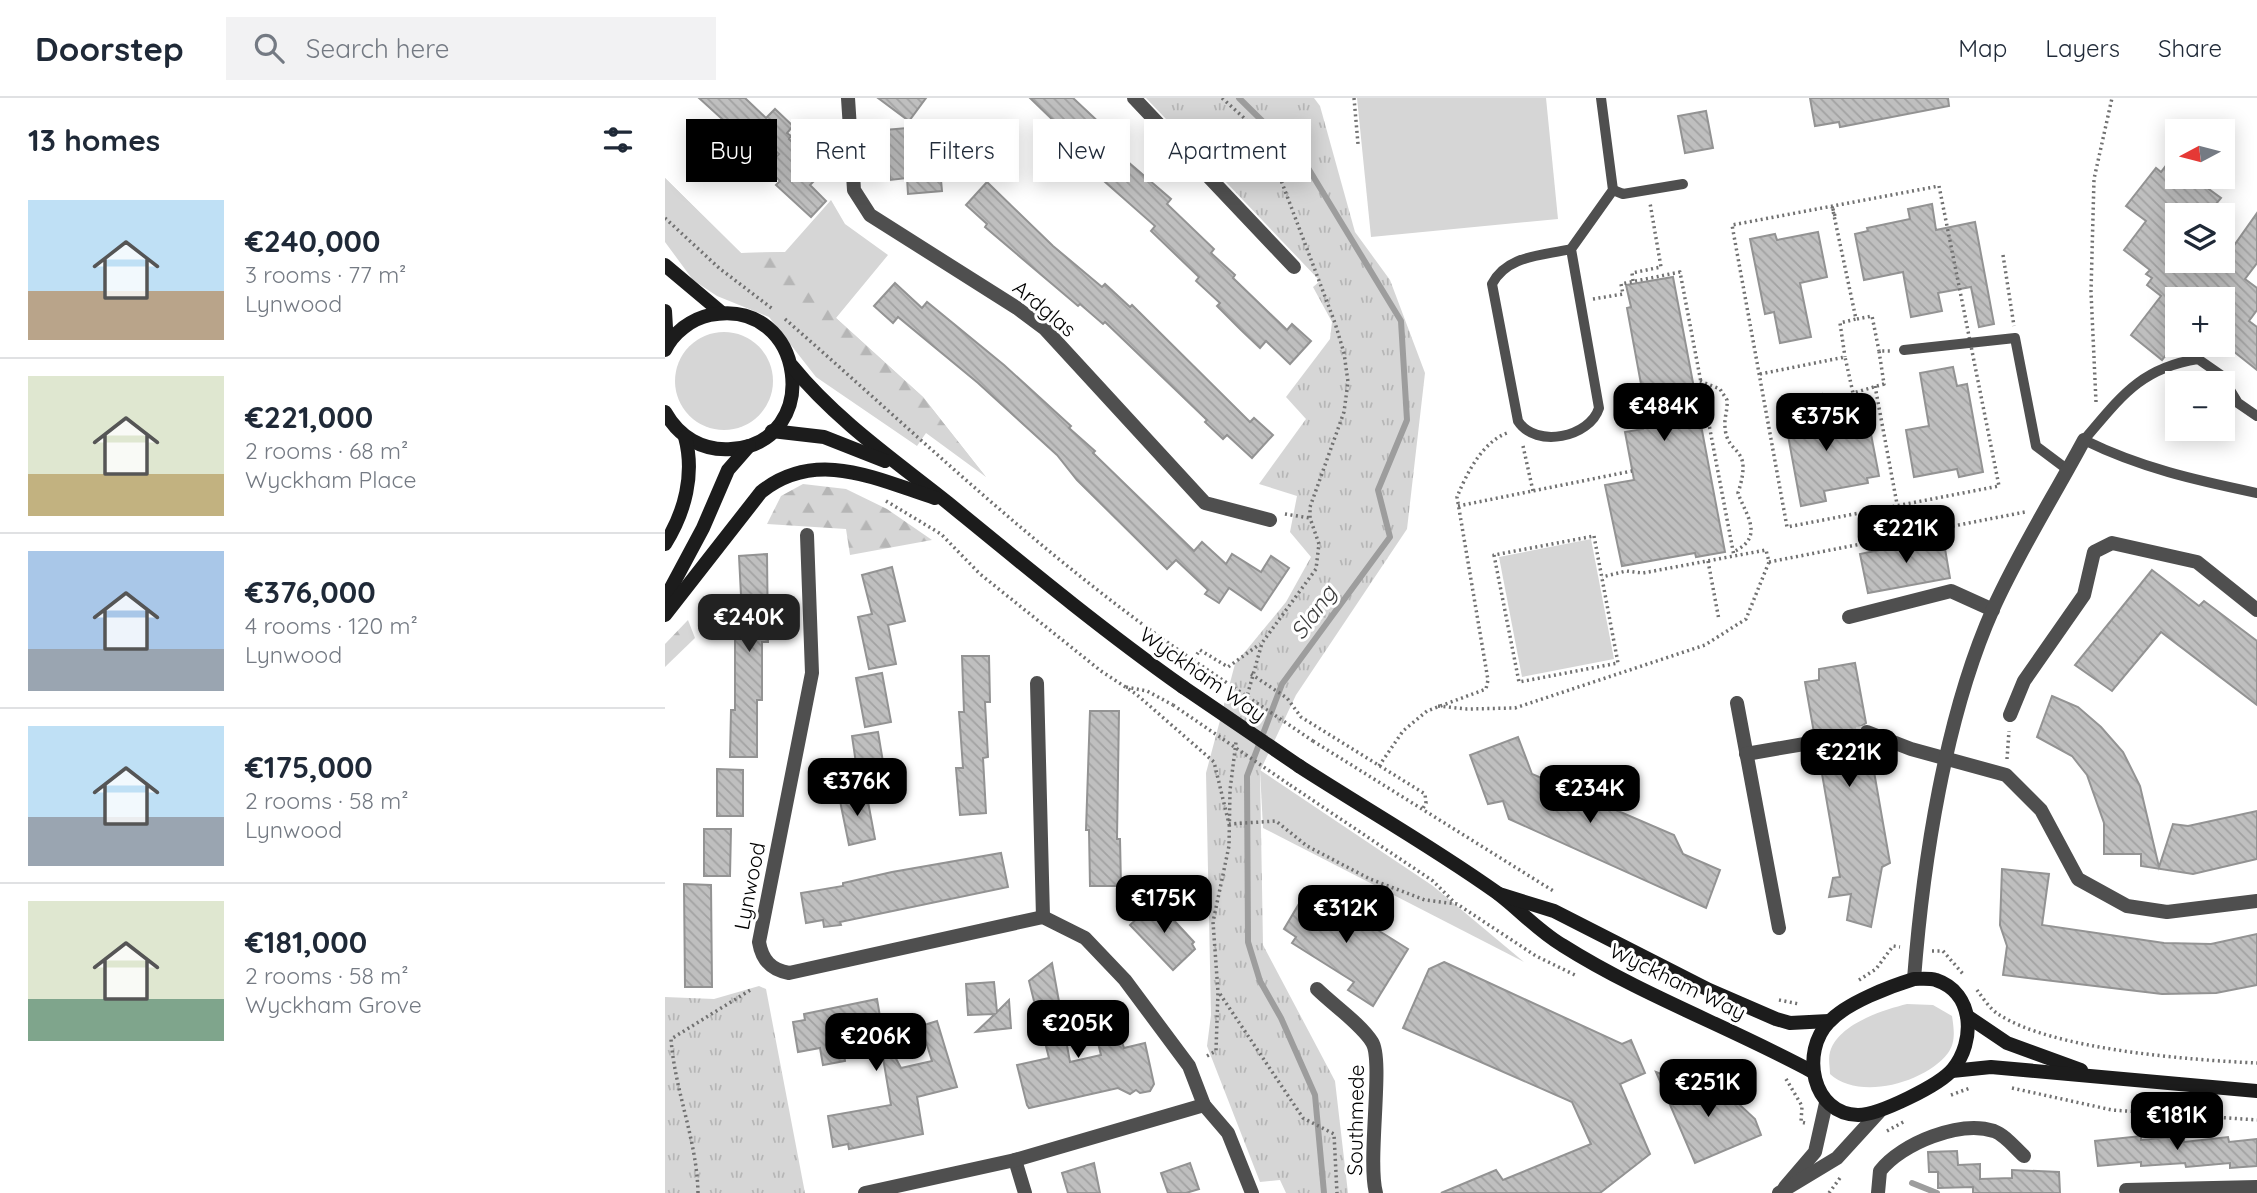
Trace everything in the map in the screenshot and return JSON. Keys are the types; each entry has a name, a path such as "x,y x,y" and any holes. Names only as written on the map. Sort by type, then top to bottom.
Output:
{"main road":[{"path":"665,265 722,313"},
{"path":"665,311 666,348"},
{"path":"666,348 689,324 722,313"},
{"name":"Wyckham Way","path":"722,313 754,319 771,331 785,347 792,366 810,389 899,467 946,502 1086,617 1183,687 1299,766 1497,893 1528,922 1560,945 1622,980 1753,1040 1813,1072"},
{"path":"665,599 697,540 728,471 750,445 772,431 788,408 793,388 792,366"},
{"path":"665,412 689,457 688,486 673,531 665,544"},
{"name":"Wyckham Way","path":"772,431 824,437 899,467"},
{"path":"676,433 721,450 750,445"},
{"path":"665,615 761,492 777,479 795,471 815,468 851,473 946,502"},
{"name":"Wyckham Way","path":"1497,893 1554,911 1709,990 1776,1019 1790,1023 1829,1021"},
{"path":"1952,1071 1966,1045 1969,1030 1964,1005 1936,980 1914,979 1889,986 1829,1021 1816,1043 1813,1072 1826,1102 1837,1111 1851,1115 1879,1112 1952,1071 1991,1067 2257,1091"},
{"path":"1967,1016 2007,1043 2092,1075"}],"street":[{"name":"Ardglas","path":"848,98 854,190 870,215 1017,308 1045,329 1205,503 1270,520"},
{"path":"1134,98 1294,267"},
{"path":"1914,979 1917,931 1945,759 1961,701 1993,610 2084,440"},
{"name":"Lynwood","path":"807,535 813,673 759,942 761,954 779,971 789,973 1042,916"},
{"path":"2010,715 2024,681 2084,595 2094,552 2112,543 2197,562 2257,610"},
{"path":"1849,617 1951,591 1993,610"},
{"path":"1037,683 1042,916 1084,938 1125,980 1189,1066 1204,1105 1227,1133 1252,1193"},
{"path":"1737,703 1779,928"},
{"path":"1867,732 1945,759 2006,775 2041,810 2078,879 2127,906 2167,912 2257,901"},
{"path":"1746,754 1816,742"},
{"name":"Southmede","path":"1317,989 1372,1042 1377,1055 1373,1106 1376,1193"},
{"path":"1781,1192 1791,1176 1815,1152 1826,1102"},
{"path":"865,1193 1015,1160 1204,1105"},
{"path":"1781,1192 1837,1158 1879,1112"},
{"path":"1878,1193 1881,1171 1909,1145 1972,1126 1998,1132 2024,1156"},
{"path":"1015,1160 1025,1193"},
{"path":"2126,1190 2257,1187"}],"lane":[{"path":"1571,249 1599,408 1595,421 1584,429 1543,438 1521,427 1518,421 1492,284 1499,270 1513,262 1571,249 1613,190 1601,98"},
{"path":"1613,190 1623,194 1683,184"},
{"path":"1904,350 2015,338 2036,446 2068,470"},
{"path":"2257,416 2238,403 2221,375 2198,359 2172,363 2131,386 2084,440 2128,461 2188,479 2257,493"}],"path":[{"path":"1354,98 1359,144"},
{"path":"2097,425 2091,292 2094,179 2112,98"},
{"path":"1939,186 1968,342 1999,485 1787,527 1732,225 1939,186"},
{"path":"1633,281 1632,273 1661,267 1648,191"},
{"path":"1832,206 1835,216"},
{"path":"1832,206 1856,319"},
{"path":"665,218 719,268 758,295 998,508 1121,611 1313,741 1562,895"},
{"path":"2003,255 2013,320"},
{"path":"1580,301 1623,294 1621,284 1680,272 1733,554"},
{"path":"1872,316 1879,351 1884,384 1853,393 1840,323 1872,316"},
{"path":"1879,351 1904,350"},
{"path":"1760,374 1845,357"},
{"path":"1700,381 1720,389 1727,400 1727,435 1743,456 1744,467 1738,493 1751,517 1752,528 1748,539 1733,554"},
{"path":"1875,386 1898,504"},
{"path":"1380,766 1403,731 1438,705 1486,689 1487,680 1457,497 1466,475 1484,449 1507,432 1521,427"},
{"path":"1507,432 1515,442 1525,446 1533,491"},
{"path":"1458,506 1632,471"},
{"path":"878,497 940,534 980,574 1126,687 1214,762 1229,824 1276,821 1307,846 1370,879 1425,900 1457,904"},
{"path":"1769,562 2048,507"},
{"path":"1270,520 1290,512 1310,517"},
{"path":"1594,536 1602,577 1618,663 1518,682 1494,555 1594,536"},
{"path":"1438,705 1467,709 1515,708 1705,645 1746,620 1769,562 1766,551 1733,554 1643,573 1626,571 1602,577"},
{"path":"1708,561 1719,620"},
{"path":"1193,660 1200,650 1228,667 1262,643"},
{"path":"1251,674 1287,698 1301,717 1425,794 1426,803 1422,810"},
{"path":"1126,687 1147,691 1173,705 1433,881 1457,904 1536,956 1582,978"},
{"path":"2006,775 2010,715"},
{"path":"1854,983 1876,969 1893,946 1916,951 1943,951 1996,1013 2029,1030 2192,1060 2257,1063"},
{"path":"698,1193 698,1159 674,1073 671,1039 752,989"},
{"path":"1207,1056 1216,1051 1219,992 1303,1118 1334,1134 1337,1193"},
{"path":"1776,1000 1808,1005"},
{"path":"1782,1076 1790,1082 1802,1105 1801,1122 1822,1129"},
{"path":"1945,1098 1973,1087"},
{"path":"2009,1087 2112,1110 2257,1120"},
{"path":"1882,1134 1914,1116"}],"green space":[{"path":"1146,98 1314,98 1320,106 1355,232 1390,280 1425,373 1407,529 1296,695 1260,771 1263,945 1335,1081 1348,1193 1286,1193 1280,1180 1260,1182 1207,1046 1211,1015 1206,773 1235,664 1286,602 1311,557 1290,532 1297,496 1259,484 1306,419 1286,397 1330,339 1332,322 1313,287 1320,281 1226,182 1311,182 1311,119 1166,119"},
{"path":"1357,98 1546,98 1558,219 1371,237"},
{"path":"665,178 741,253 785,252 831,200 845,224 888,255 836,318 923,397 986,477 926,433 917,446 816,377 769,317 717,296 693,280 665,242"},
{"path":"665,178 741,253 785,252 836,318 923,397 986,477 923,417 891,398 665,193"},
{"path":"724,332 743,335 759,346 770,362 773,381 770,400 759,416 743,427 724,430 705,427 689,416 678,400 675,381 678,362 689,346 705,335"},
{"path":"803,484 846,489 887,509 932,540 850,555 846,529 767,524 781,496"},
{"path":"1591,539 1614,659 1522,677 1499,557"},
{"path":"688,620 695,638 665,667 665,644"},
{"path":"1260,770 1433,886 1524,962 1263,828"},
{"path":"759,986 766,989 805,1193 665,1193 665,997 714,999"},
{"path":"1907,1004 1933,1005 1952,1016 1952,1044 1938,1064 1908,1080 1874,1087 1842,1082 1830,1074 1830,1052 1842,1034 1863,1020"}],"building":[{"path":"699,98 745,98 766,118 775,109 791,124 787,133 791,136 791,182 813,182 810,185 826,201 811,217 776,185 780,181 777,178 777,119 722,119"},
{"path":"878,98 926,98 910,119 906,119"},
{"path":"1030,98 1073,98 1096,119 1052,119"},
{"path":"1810,98 1948,98 1949,106 1840,127 1839,122 1815,126"},
{"path":"1706,111 1713,148 1685,153 1678,116"},
{"path":"904,128 904,178 890,180 890,130"},
{"path":"1130,164 1144,176 1144,182 1151,182 1171,199 1167,204 1214,249 1211,253 1235,275 1233,278 1287,330 1292,324 1311,341 1290,364 1266,341 1260,348 1217,306 1220,303 1196,281 1199,277 1151,231 1155,226 1105,182 1130,182"},
{"path":"2165,167 2165,189 2209,189 2221,198 2217,203 2165,203 2165,273 2235,273 2235,244 2257,213 2257,263 2245,279 2257,288 2257,310 2249,321 2257,327 2257,370 2235,353 2235,287 2165,287 2165,356 2162,360 2131,335 2161,296 2147,285 2152,278 2146,274 2150,270 2124,250 2146,221 2126,206 2156,168 2161,172"},
{"path":"907,182 941,182 942,191 908,194"},
{"path":"987,182 1053,246 1102,287 1105,284 1130,307 1132,305 1250,422 1254,418 1273,435 1252,458 1227,435 1223,439 1205,422 1207,420 1105,322 1103,324 1080,304 1078,306 985,227 987,224 966,205"},
{"path":"1932,204 1936,230 1975,222 1994,324 1979,327 1971,287 1938,293 1942,311 1911,317 1903,272 1864,280 1855,234 1868,231 1867,228 1910,219 1908,209"},
{"path":"1818,232 1827,277 1800,283 1811,337 1780,343 1774,312 1765,314 1750,239 1775,234 1777,240"},
{"path":"1673,277 1725,552 1696,557 1695,553 1622,566 1605,485 1634,480 1625,432 1643,429 1635,385 1641,384 1627,308 1631,307 1626,285"},
{"path":"895,283 922,308 927,302 1004,365 1071,426 1069,428 1095,451 1093,453 1194,551 1202,542 1226,564 1232,554 1261,572 1271,556 1289,568 1261,610 1229,588 1219,603 1205,594 1208,590 1176,560 1167,569 1077,480 1057,455 978,383 898,317 893,323 874,306"},
{"path":"1953,367 1957,386 1967,384 1983,472 1959,477 1957,469 1914,477 1906,430 1929,426 1920,373"},
{"path":"1822,394 1830,437 1870,429 1879,476 1867,478 1868,483 1824,491 1826,501 1801,506 1785,419 1796,417 1793,399"},
{"path":"1943,537 1950,578 1868,593 1860,554"},
{"path":"767,554 768,642 762,642 762,700 757,700 757,757 730,757 731,710 735,710 735,615 742,615 739,556"},
{"path":"892,567 905,621 888,625 896,664 869,669 858,617 872,614 862,575"},
{"path":"2152,570 2199,606 2204,601 2257,641 2257,705 2161,632 2112,691 2075,665"},
{"path":"962,656 989,656 990,702 985,702 988,757 983,758 986,813 960,815 956,768 963,768 959,712 964,712"},
{"path":"1855,663 1866,723 1858,728 1858,734 1869,743 1890,863 1882,867 1871,927 1847,920 1851,894 1829,897 1833,878 1840,877 1818,751 1826,741 1823,735 1814,733 1805,682 1819,680 1819,669"},
{"path":"882,673 891,722 865,727 856,678"},
{"path":"2052,696 2078,707 2101,727 2123,752 2140,786 2159,867 2173,824 2188,826 2257,811 2257,859 2193,874 2141,866 2141,854 2104,854 2104,823 2087,775 2072,756 2037,737"},
{"path":"1090,711 1119,711 1117,839 1120,839 1121,886 1090,886 1089,830 1086,830"},
{"path":"878,732 886,780 859,784 852,736"},
{"path":"1518,737 1532,774 1674,835 1683,854 1720,870 1706,908 1509,819 1503,801 1488,804 1470,755"},
{"path":"717,769 743,770 743,816 717,816"},
{"path":"866,791 875,839 849,845 839,796"},
{"path":"704,829 731,829 730,876 704,876"},
{"path":"1001,853 1008,887 840,922 841,925 824,927 823,920 806,923 801,893 843,886 843,883 892,872"},
{"path":"2002,869 2049,874 2042,925 2164,943 2211,944 2257,934 2257,985 2216,993 2162,994 2003,975 2007,946 2000,925"},
{"path":"684,884 711,885 712,987 685,987"},
{"path":"1309,887 1408,949 1373,1006 1348,990 1354,982 1292,943 1296,937 1284,929"},
{"path":"1156,901 1194,942 1192,944 1195,949 1173,970 1130,925"},
{"path":"1444,962 1622,1044 1631,1040 1645,1073 1620,1084 1650,1154 1600,1193 1441,1193 1496,1170 1503,1180 1591,1144 1572,1102 1403,1028 1429,969"},
{"path":"1052,963 1070,1062 1101,1055 1098,1043 1121,1039 1124,1048 1145,1043 1154,1084 1150,1091 1140,1093 1136,1090 1130,1094 1118,1088 1029,1108 1017,1065 1049,1058 1042,1031 1059,1027 1034,1001 1029,981"},
{"path":"994,982 997,1012 1009,1000 1011,1028 976,1032 995,1014 968,1015 966,984"},
{"path":"877,999 883,1034 901,1068 932,1061 921,1026 937,1021 957,1087 917,1097 923,1134 849,1149 848,1144 833,1147 828,1116 891,1105 879,1034 842,1042 845,1061 823,1065 820,1048 798,1052 793,1022 805,1020 804,1014"},
{"path":"1656,1072 1739,1104 1755,1119 1761,1135 1695,1163"},
{"path":"2141,1136 2141,1140 2183,1136 2184,1142 2228,1137 2229,1142 2257,1139 2257,1166 2230,1168 2230,1163 2186,1167 2185,1163 2141,1166 2141,1162 2098,1166 2095,1141"},
{"path":"1957,1151 1958,1165 1980,1164 1980,1179 2012,1178 2012,1170 2059,1172 2060,1193 1973,1193 1973,1187 1938,1188 1938,1172 1929,1172 1928,1152"},
{"path":"1094,1163 1100,1193 1068,1193 1062,1173"},
{"path":"1190,1163 1199,1189 1186,1193 1168,1193 1161,1173"}],"waterway":[{"name":"Slang","path":"1239,98 1305,163 1401,321 1407,420 1378,490 1390,537 1282,684 1247,776 1248,942 1260,981 1281,1018 1315,1095 1324,1193"},
{"name":"Slang","path":"1912,1183 1937,1193"}],"tunnel":[{"path":"1816,742 1867,732"}]}
